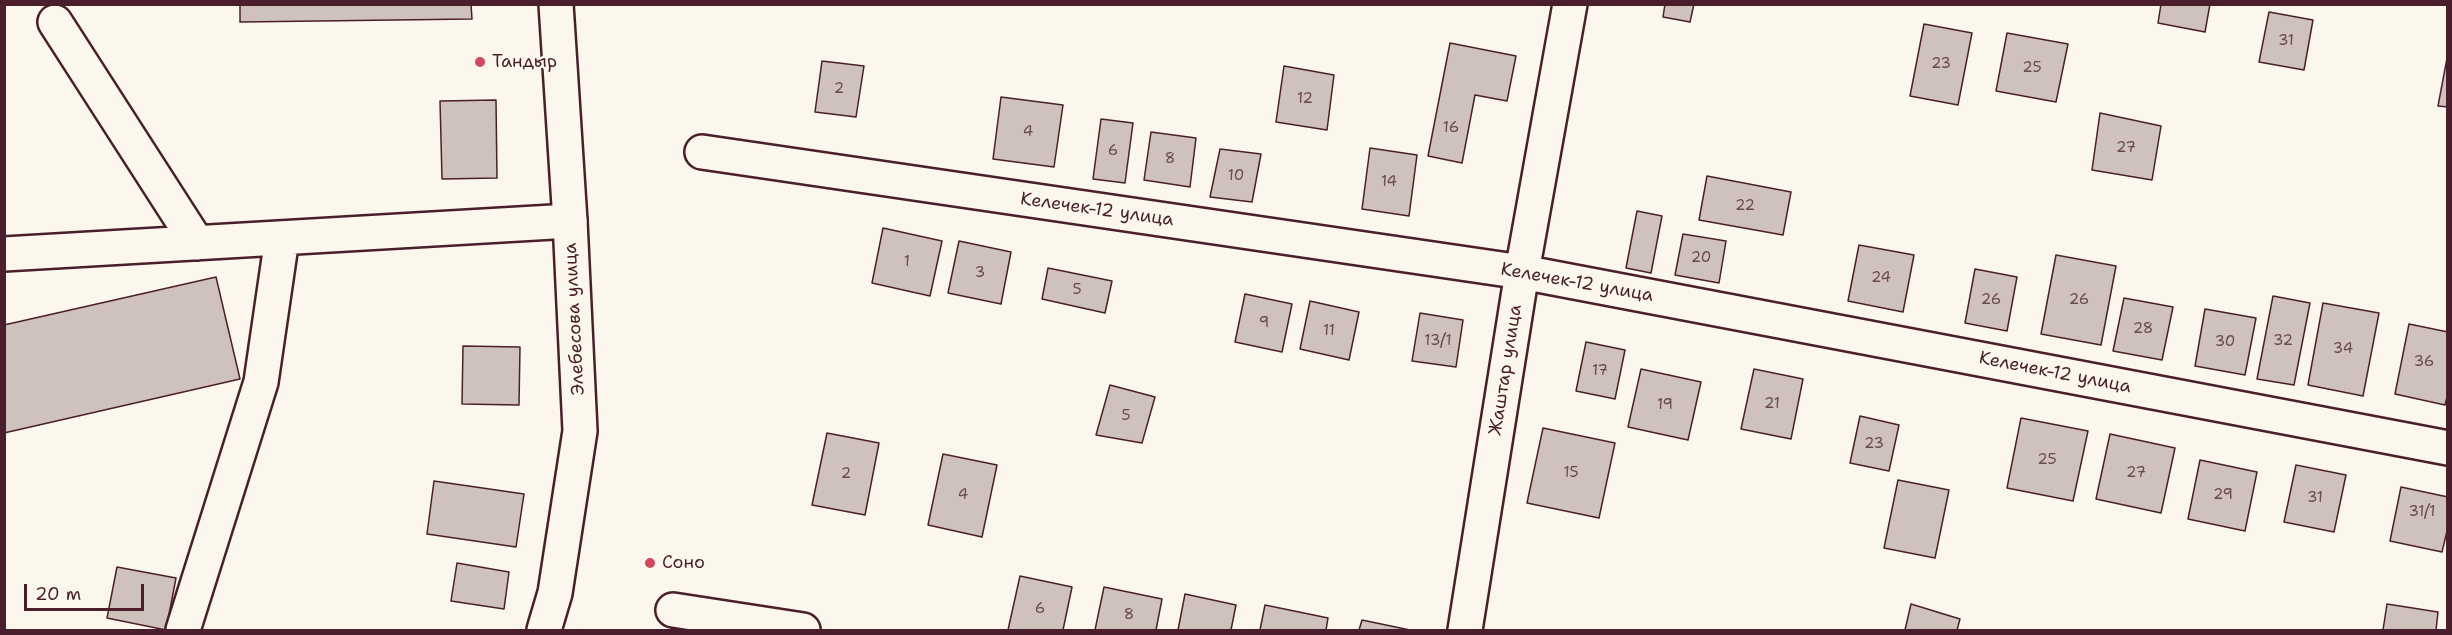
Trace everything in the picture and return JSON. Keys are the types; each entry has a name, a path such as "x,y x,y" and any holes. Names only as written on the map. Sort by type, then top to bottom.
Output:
{"street":[{"name":"Элебесова улица","path":"544,630 555,593 580,431 570,221 556,4"},
{"name":"Жаштар улица","path":"1465,630 1521,272 1570,4"},
{"path":"55,22 197,243"},
{"name":"Келечек-12 улица","path":"702,152 1521,272 2448,448"},
{"path":"4,254 570,221"},
{"path":"183,630 261,382 282,238"},
{"path":"673,610 803,630"}],"building":[{"path":"240,4 471,4 472,19 240,22"},
{"path":"1665,4 1694,4 1690,22 1663,17"},
{"path":"2161,4 2210,4 2205,32 2158,23"},
{"path":"2269,12 2313,20 2304,70 2259,62"},
{"path":"1924,24 1972,33 1958,105 1910,96"},
{"path":"2007,33 2068,44 2056,102 1996,91"},
{"path":"1450,43 1516,56 1507,101 1475,95 1462,163 1428,156"},
{"path":"2448,53 2448,107 2438,106"},
{"path":"822,61 864,66 856,117 815,112"},
{"path":"1284,66 1334,75 1327,130 1276,122"},
{"path":"1001,97 1063,105 1054,167 993,159"},
{"path":"496,100 497,178 442,179 440,101"},
{"path":"2100,113 2161,126 2152,180 2092,170"},
{"path":"1101,119 1133,123 1125,183 1093,179"},
{"path":"1151,132 1196,138 1190,187 1144,180"},
{"path":"1370,148 1417,155 1409,216 1362,209"},
{"path":"1220,149 1261,154 1252,202 1210,197"},
{"path":"1707,176 1791,192 1783,235 1699,220"},
{"path":"1637,211 1662,216 1651,273 1626,268"},
{"path":"883,228 942,241 930,296 872,283"},
{"path":"1683,234 1726,241 1719,283 1675,275"},
{"path":"959,241 1011,252 1001,304 948,293"},
{"path":"1859,245 1914,255 1903,312 1848,301"},
{"path":"2056,255 2116,266 2101,345 2041,334"},
{"path":"1048,268 1112,281 1105,313 1042,299"},
{"path":"1975,269 2017,277 2007,331 1965,323"},
{"path":"216,277 240,379 4,433 4,325"},
{"path":"1245,294 1292,304 1282,352 1235,342"},
{"path":"2273,296 2310,303 2294,385 2257,379"},
{"path":"2124,298 2173,307 2162,360 2113,351"},
{"path":"1310,301 1359,312 1349,360 1300,349"},
{"path":"2323,303 2379,313 2363,396 2308,385"},
{"path":"2205,309 2256,318 2245,375 2195,366"},
{"path":"1420,313 1463,320 1456,367 1412,361"},
{"path":"2409,324 2448,332 2448,393 2445,405 2395,394"},
{"path":"1586,342 1625,350 1615,399 1576,391"},
{"path":"463,346 520,347 519,405 462,404"},
{"path":"1641,369 1701,382 1688,440 1628,427"},
{"path":"1754,369 1803,379 1791,439 1741,429"},
{"path":"1110,385 1155,397 1142,443 1096,435"},
{"path":"1860,416 1899,425 1889,471 1850,463"},
{"path":"2021,418 2088,431 2073,501 2007,488"},
{"path":"1543,428 1615,443 1599,518 1527,503"},
{"path":"827,433 879,443 865,515 812,505"},
{"path":"2110,434 2175,448 2161,513 2096,499"},
{"path":"943,454 997,465 982,537 928,525"},
{"path":"2200,460 2257,472 2245,531 2188,519"},
{"path":"2296,465 2346,475 2334,532 2284,522"},
{"path":"1898,480 1949,490 1935,558 1884,548"},
{"path":"434,481 524,494 516,547 427,534"},
{"path":"2401,487 2448,497 2448,527 2442,552 2390,541"},
{"path":"457,563 509,572 504,609 451,601"},
{"path":"117,567 176,578 166,630 107,618"},
{"path":"1020,576 1072,587 1063,630 1008,630"},
{"path":"1104,587 1162,599 1156,630 1095,630"},
{"path":"1185,594 1236,605 1231,630 1178,630"},
{"path":"1911,604 1960,619 1957,630 1905,630"},
{"path":"2387,604 2438,612 2436,630 2383,630"},
{"path":"1265,605 1328,618 1326,630 1260,630"},
{"path":"1362,620 1410,630 1359,630"}],"place":[{"name":"Тандыр","path":"480,62"},
{"name":"Соно","path":"650,563"}]}
